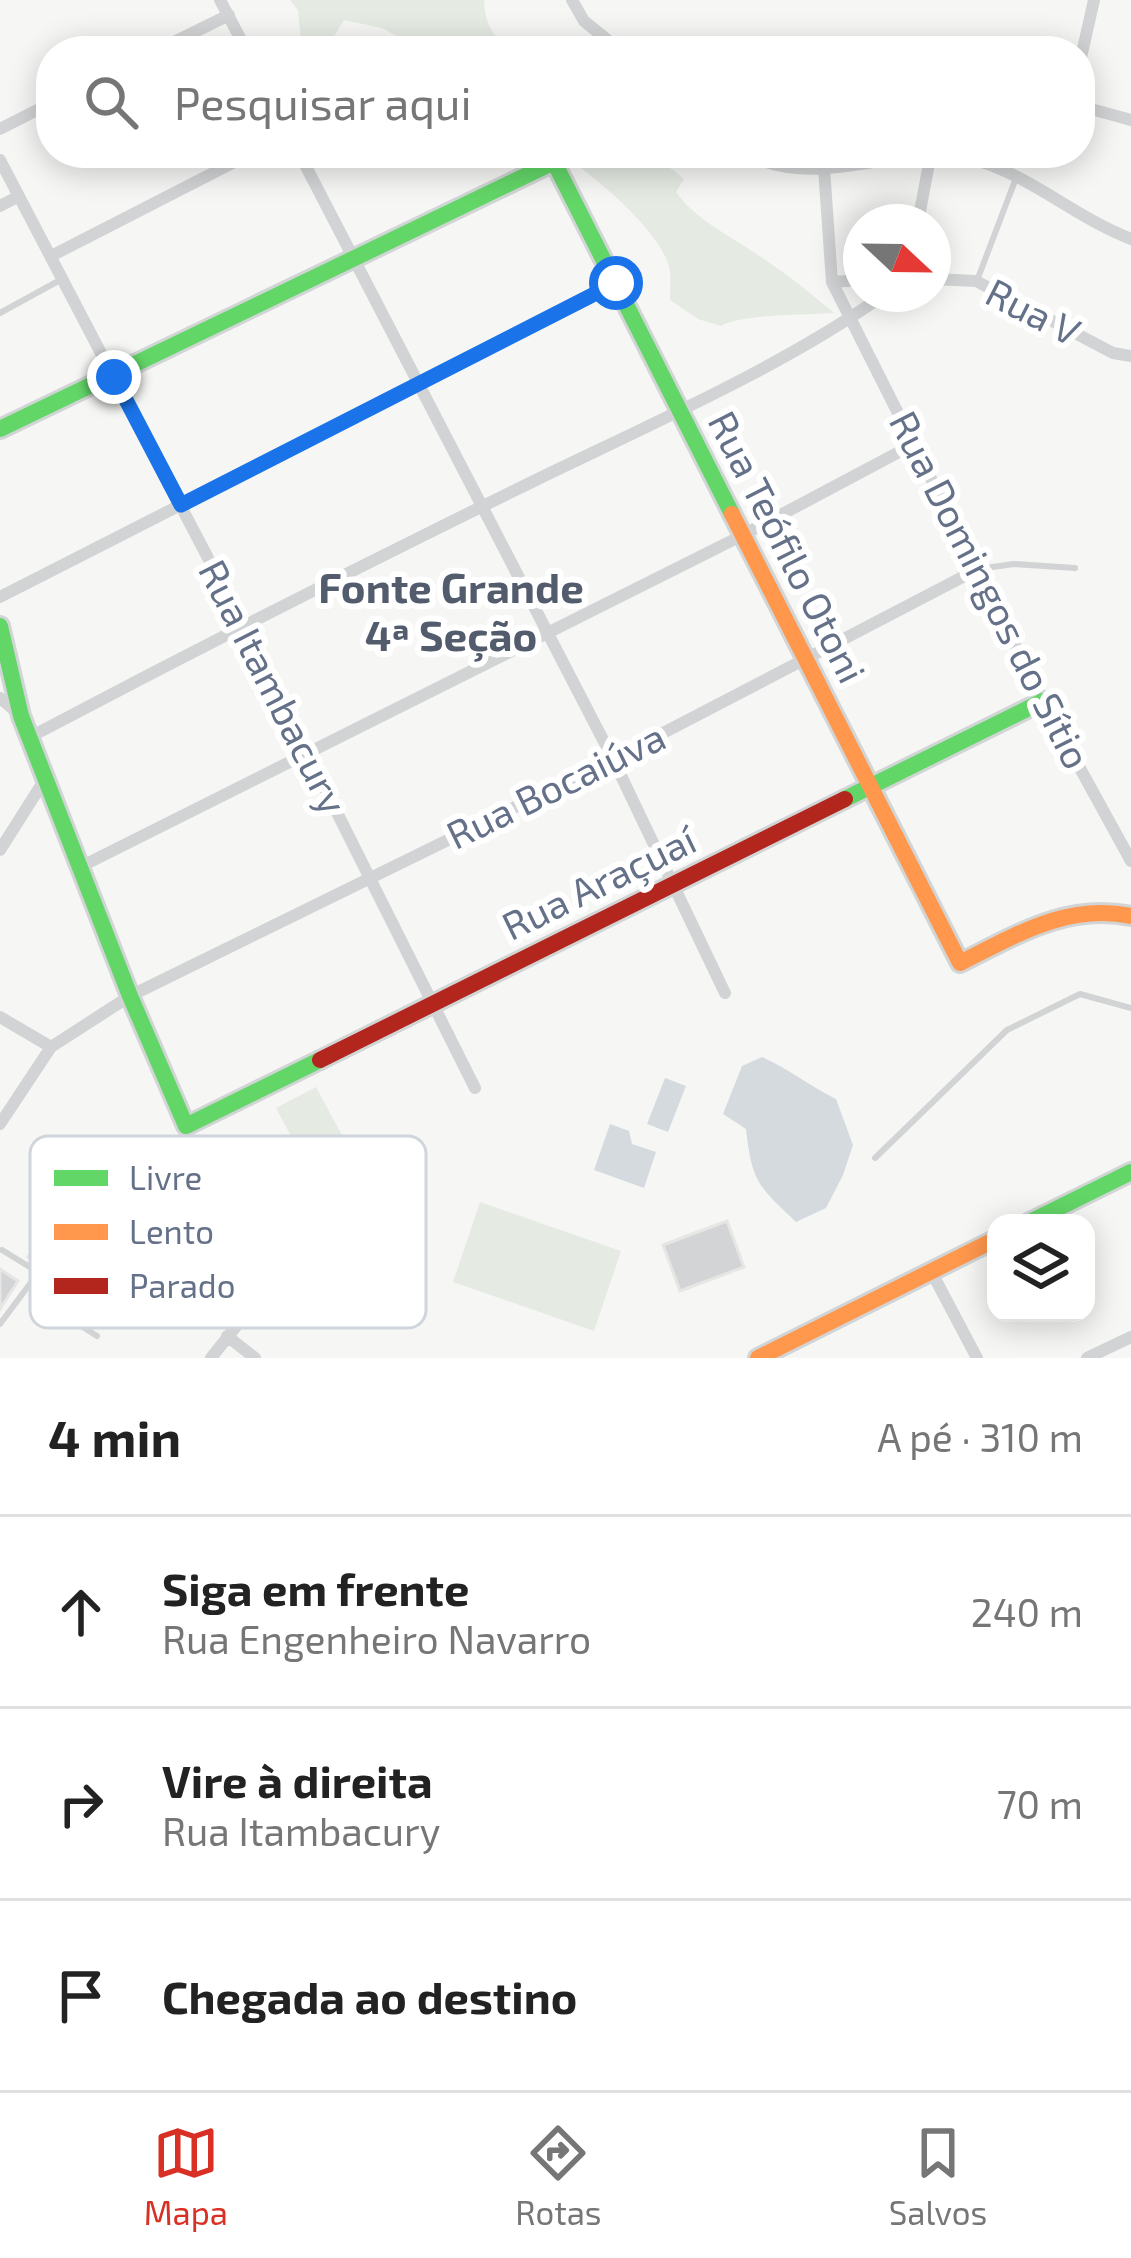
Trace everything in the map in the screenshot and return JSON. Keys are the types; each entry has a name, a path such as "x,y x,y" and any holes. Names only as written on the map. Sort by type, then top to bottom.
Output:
{"street":[{"path":"220,0 240,36"},
{"path":"572,0 584,21 602,36"},
{"path":"1086,36 1094,0"},
{"path":"186,36 229,15"},
{"path":"1095,110 1131,119"},
{"path":"0,129 36,111"},
{"name":"Rua Itambacury","path":"0,160 243,625 475,1088"},
{"path":"51,256 223,168"},
{"path":"307,168 544,634 613,759 725,993"},
{"name":"Rua Teófilo Otoni","path":"356,256 541,168"},
{"name":"Rua Teófilo Otoni","path":"557,168 960,963 1063,914 1089,910 1131,916"},
{"path":"824,168 832,282 843,281"},
{"path":"921,204 926,168"},
{"path":"1002,168 1131,239"},
{"path":"0,206 19,196"},
{"path":"0,429 356,256"},
{"name":"Rua V","path":"951,280 976,281 1113,353 1131,356"},
{"name":"Rua Domingos do Sítio","path":"832,282 1042,700 1131,861"},
{"path":"0,597 616,283"},
{"path":"32,736 243,625 680,410 860,312"},
{"path":"80,867 743,535 916,443"},
{"name":"Rua Bocaiúva","path":"51,1047 130,996 613,759 978,569"},
{"path":"0,626 21,716 130,996"},
{"path":"0,698 21,716"},
{"name":"Rua Araçuaí","path":"130,996 186,1126 1042,700"},
{"path":"0,850 47,776"},
{"path":"0,1017 51,1047 0,1124"},
{"path":"1046,1214 1131,1172"},
{"path":"761,1357 987,1243"},
{"path":"931,1271 977,1358"},
{"path":"211,1358 233,1328"},
{"path":"227,1336 255,1358"},
{"path":"1087,1358 1131,1337"}],"lane":[{"path":"976,281 1018,174"},
{"path":"0,313 62,279"},
{"path":"978,569 1013,564 1075,568"},
{"path":"875,1158 1007,1030 1080,994 1131,1008"},
{"path":"2,1250 30,1267"},
{"path":"0,1324 30,1284"},
{"path":"84,1328 97,1336"}],"shaded area":[{"path":"290,0 484,0 486,17 497,36 397,36 344,20 334,36 301,36 298,10"},
{"path":"580,168 671,168 684,179 676,192 694,212 834,313 758,317 721,326 698,319 670,300 665,255 641,222"},
{"path":"762,1057 836,1099 853,1145 826,1208 796,1222 759,1182 746,1129 723,1114 742,1066"},
{"path":"665,1078 686,1086 668,1132 647,1124"},
{"path":"316,1087 342,1136 291,1136 276,1108"},
{"path":"610,1124 629,1131 632,1144 656,1152 644,1188 594,1170"},
{"path":"480,1202 621,1251 594,1331 453,1282"}],"building":[{"path":"727,1221 744,1267 680,1291 663,1245"},
{"path":"0,1269 18,1281 0,1309"}],"traffic: fast":[{"path":"0,429 542,168"},
{"path":"557,168 732,514"},
{"path":"0,626 21,716 186,1126 320,1060"},
{"path":"845,799 1043,701"},
{"path":"1046,1214 1131,1172"}],"traffic: slow":[{"path":"732,514 960,963 1042,924 1085,914 1131,916"},
{"path":"758,1358 987,1244"}],"traffic: jam":[{"path":"320,1060 845,799"}],"district":[{"name":"Fonte Grande 4ª Seção","path":"451,612"}],"route":[{"path":"114,377 181,505 616,283"}]}
